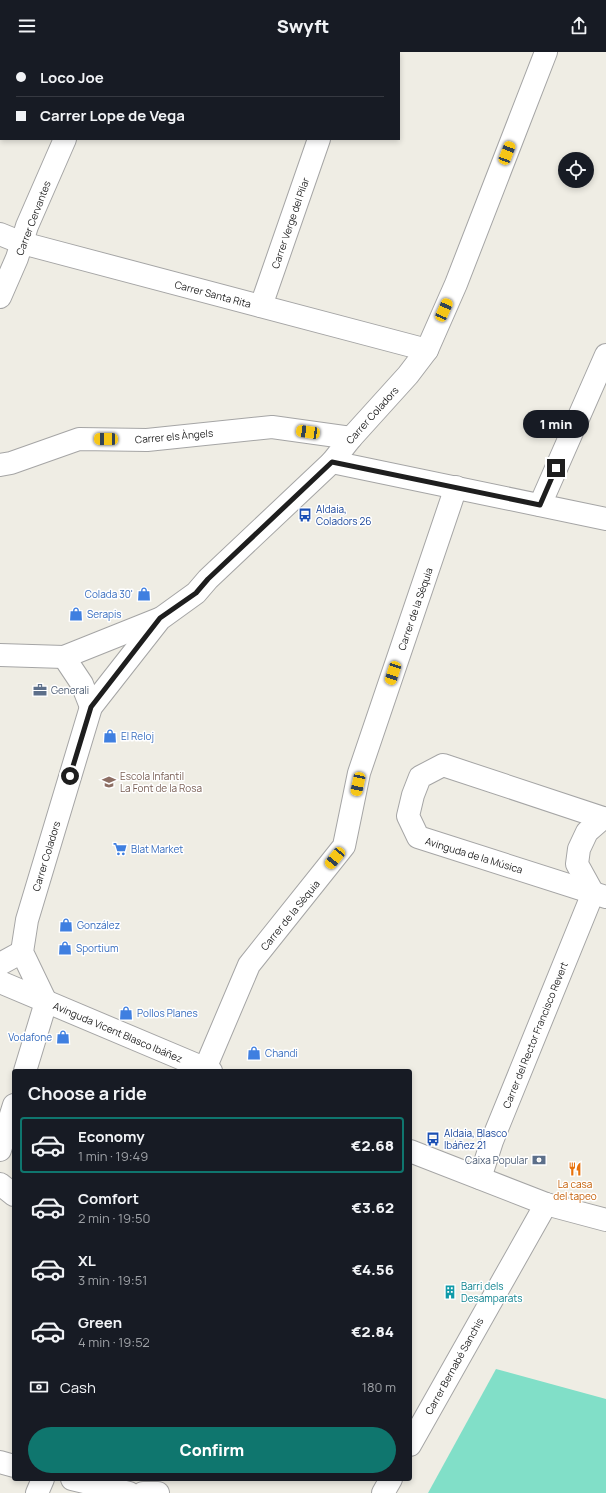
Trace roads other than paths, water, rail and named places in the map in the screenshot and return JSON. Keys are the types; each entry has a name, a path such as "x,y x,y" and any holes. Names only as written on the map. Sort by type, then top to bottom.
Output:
{"street":[{"name":"Carrer Coladors","path":"22,952 32,905 91,707 160,618 196,593 208,579 332,462 351,438 408,375 427,350 456,284 546,52"},
{"name":"Carrer Cervantes","path":"0,296 65,140"},
{"name":"Carrer Verge del Pilar","path":"261,306 319,140"},
{"name":"Carrer Santa Rita","path":"0,234 22,243 427,350"},
{"path":"540,505 606,355"},
{"name":"Carrer els Àngels","path":"0,464 11,462 79,439 147,440 272,427 351,438"},
{"path":"332,462 606,519"},
{"name":"Carrer de la Sèquia","path":"207,1069 249,966 344,846 359,774 456,487"},
{"path":"0,655 64,657 160,618"},
{"path":"64,657 82,684 91,707"},
{"name":"Avinguda de la Música","path":"600,895 418,837 408,816 413,795 420,777 443,765 605,819"},
{"name":"Avinguda de la Música","path":"600,895 577,864 579,849 587,832 605,819"},
{"name":"Carrer del Rector Francisco Revert","path":"480,1178 495,1134 600,895"},
{"path":"0,964 22,952 46,1002 26,1069"},
{"name":"Avinguda Vicent Blasco Ibáñez","path":"0,982 205,1069"},
{"path":"0,1150 12,1111"},
{"path":"412,1152 546,1204 606,1220"},
{"path":"0,1184 12,1193"},
{"name":"Carrer Bernabé Sanchis","path":"412,1441 546,1204"},
{"path":"0,1462 12,1465"},
{"path":"37,1493 42,1481"},
{"path":"80,1481 129,1493"},
{"path":"383,1493 390,1481"}],"place":[{"name":"Aldaia, Coladors 26","path":"305,515"},
{"name":"Colada 30'","path":"144,594"},
{"name":"Serapis","path":"76,614"},
{"name":"Generali","path":"40,690"},
{"name":"El Reloj","path":"110,736"},
{"name":"Escola Infantil La Font de la Rosa","path":"109,782"},
{"name":"Blat Market","path":"120,849"},
{"name":"González","path":"66,925"},
{"name":"Sportium","path":"65,948"},
{"name":"Pollos Planes","path":"126,1013"},
{"name":"Vodafone","path":"63,1037"},
{"name":"Chandi","path":"254,1053"},
{"name":"Aldaia, Blasco Ibáñez 21","path":"433,1139"},
{"name":"Caixa Popular","path":"539,1160"},
{"name":"La casa del tapeo","path":"575,1169"},
{"name":"Barri dels Desamparats","path":"450,1292"}]}
